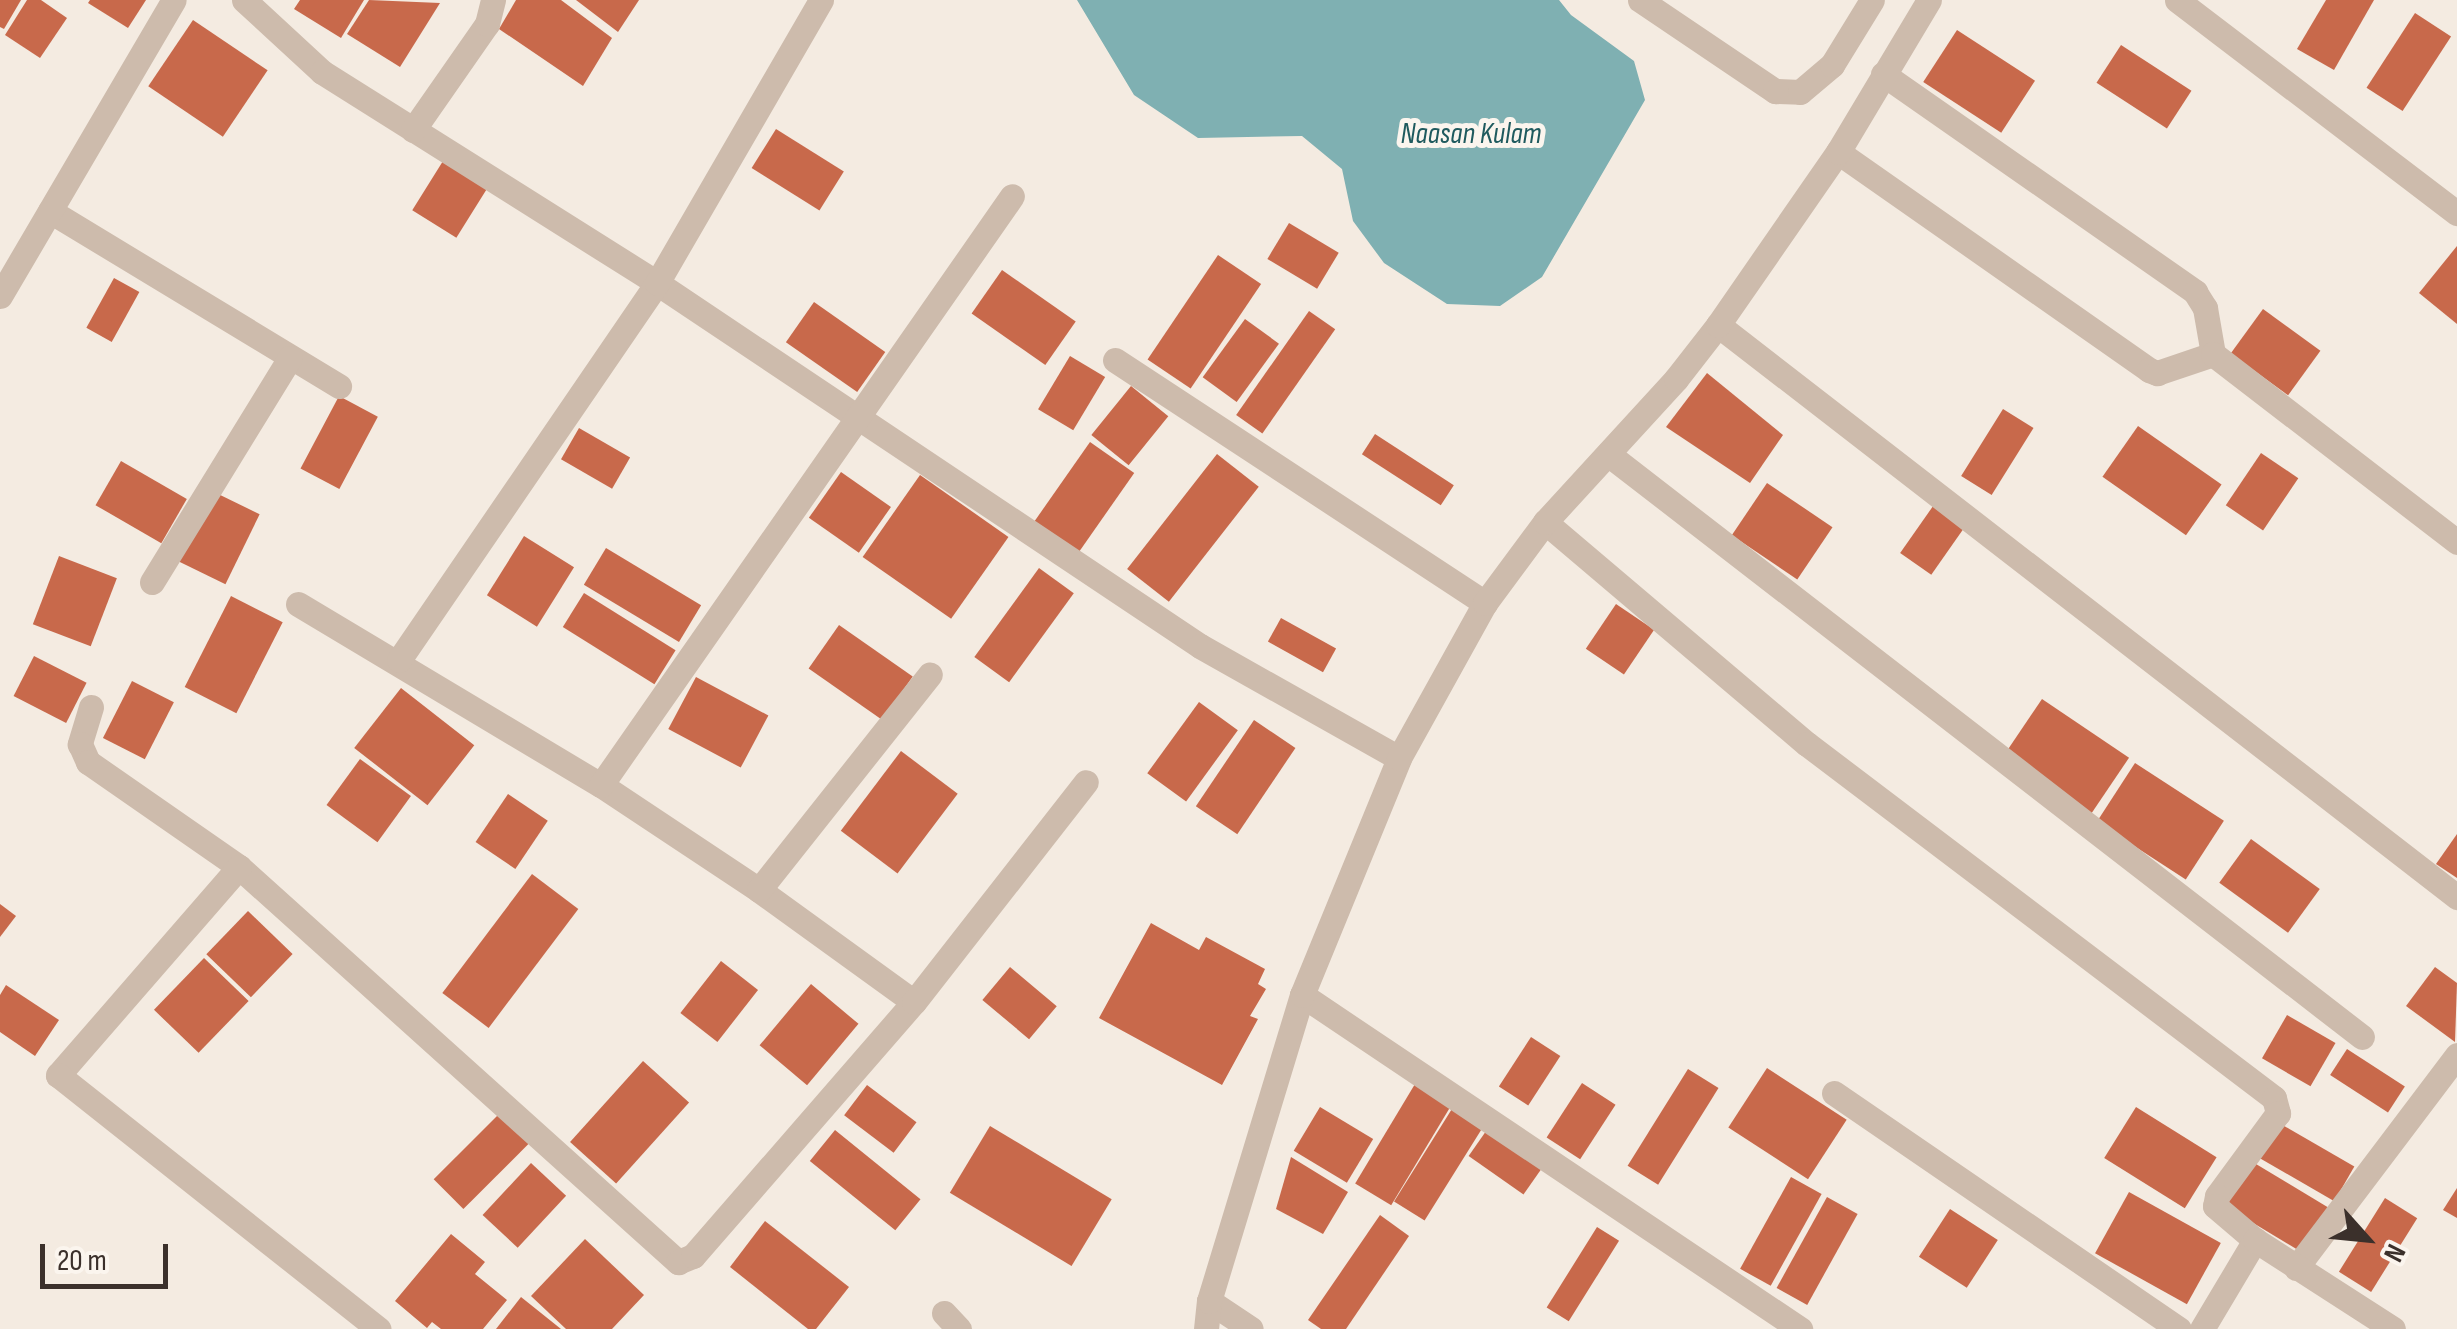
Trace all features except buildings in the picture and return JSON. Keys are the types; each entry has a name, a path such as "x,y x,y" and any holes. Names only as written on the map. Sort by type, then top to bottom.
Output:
{"street":[{"path":"0,296 174,0"},
{"path":"244,0 322,72 657,283 1200,646 1399,758"},
{"path":"413,130 486,24 493,0"},
{"path":"399,660 657,283 820,0"},
{"path":"1640,0 1775,91 1800,92 1832,65 1872,0"},
{"path":"1206,1329 1209,1302 1302,995 1399,758 1485,603 1545,522 1718,325 1838,152 1929,0"},
{"path":"2177,0 2457,213"},
{"path":"1883,74 2194,292 2205,308 2213,354 2457,542"},
{"path":"1838,152 2149,370 2157,373 2213,354"},
{"path":"601,785 1012,196"},
{"path":"50,211 338,386"},
{"path":"1718,325 2457,897"},
{"path":"152,582 290,358"},
{"path":"1114,360 1485,603"},
{"path":"1608,454 2362,1037"},
{"path":"1545,522 1807,744 2274,1098 2278,1113 2217,1196 2215,1206 2254,1240 2393,1329"},
{"path":"298,604 399,660 601,785 759,890 914,1002"},
{"path":"759,890 930,674"},
{"path":"91,707 80,744 88,762 239,868 678,1262 693,1256 914,1002 1086,782"},
{"path":"239,868 58,1075 378,1329"},
{"path":"1302,995 1800,1329"},
{"path":"2296,1268 2457,1055"},
{"path":"1834,1093 2179,1329"},
{"path":"2202,1329 2254,1240"},
{"path":"1209,1302 1252,1329"}],"water":[{"name":"Naasan Kulam","path":"1077,0 1559,0 1571,15 1634,61 1645,100 1542,277 1500,306 1447,304 1384,263 1353,221 1342,169 1302,136 1198,138 1134,95"}]}
